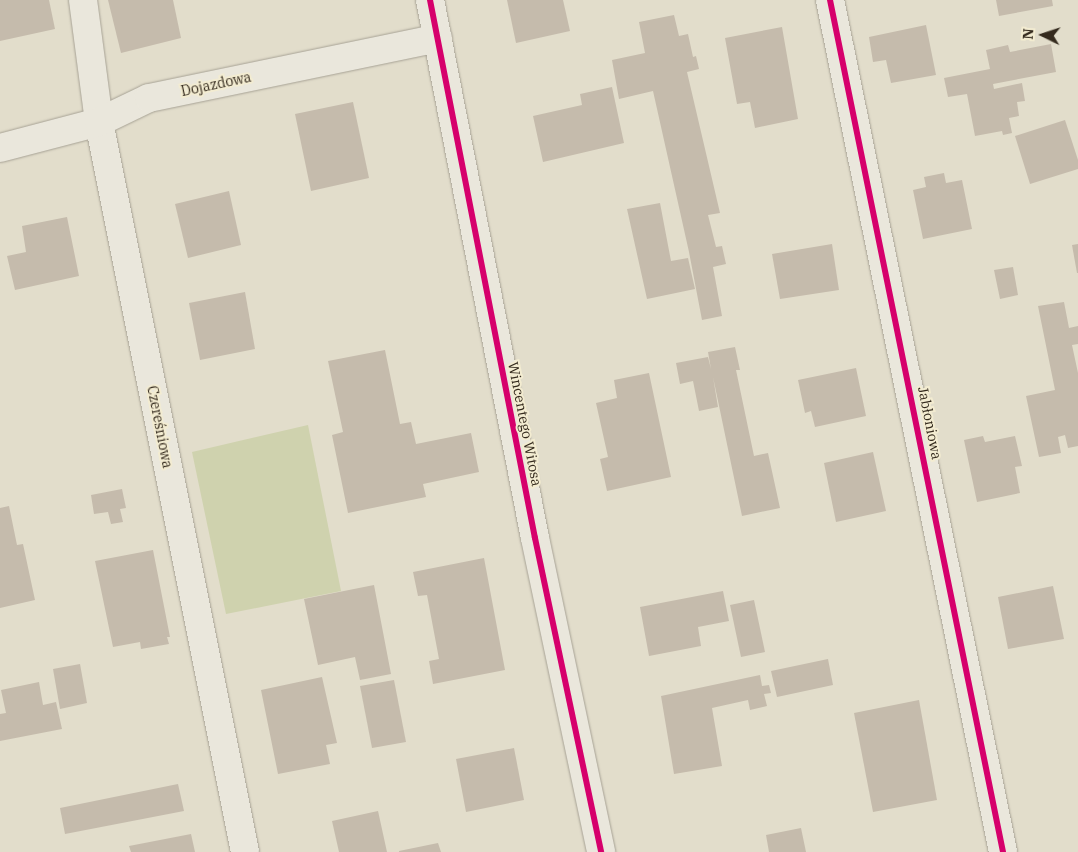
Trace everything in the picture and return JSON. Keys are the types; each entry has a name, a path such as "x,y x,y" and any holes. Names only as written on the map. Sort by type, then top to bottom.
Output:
{"street":[{"name":"Czereśniowa","path":"83,0 99,122 245,852"},
{"name":"Wincentego Witosa","path":"430,0 534,538 601,852"},
{"name":"Jabłoniowa","path":"830,0 1003,852"},
{"name":"Dojazdowa","path":"0,148 99,122 149,98 438,38"}],"green space":[{"path":"308,425 341,591 226,614 192,452"}],"building":[{"path":"0,0 49,0 55,29 0,41"},
{"path":"108,0 173,0 181,38 121,53"},
{"path":"507,0 563,0 570,31 516,43"},
{"path":"996,0 1052,0 1053,6 999,16"},
{"path":"674,15 679,36 688,34 693,57 696,56 699,69 687,72 720,213 708,215 716,247 722,246 726,264 713,267 722,316 702,320 689,252 653,91 619,99 612,60 645,53 639,22"},
{"path":"926,25 936,75 891,83 886,60 873,62 869,37"},
{"path":"782,27 798,119 755,128 750,102 737,104 725,38"},
{"path":"1051,44 1056,72 993,84 994,89 1022,83 1025,101 1017,102 1019,116 1009,118 1012,133 1003,135 1002,131 975,136 967,94 948,97 944,78 990,69 986,50 1008,45 1010,52"},
{"path":"612,87 624,143 543,162 533,116 582,105 580,94"},
{"path":"353,102 369,178 311,191 295,114"},
{"path":"1065,120 1078,160 1078,169 1030,184 1015,136"},
{"path":"944,173 946,183 962,180 972,229 923,239 913,190 926,187 924,177"},
{"path":"229,191 241,245 188,258 175,204"},
{"path":"660,203 671,261 688,258 695,289 647,299 627,209"},
{"path":"67,217 79,276 15,290 7,256 26,252 22,226"},
{"path":"832,244 839,290 780,299 772,254"},
{"path":"1078,244 1078,273 1077,273 1072,245"},
{"path":"1013,267 1018,295 1000,299 994,270"},
{"path":"245,292 255,349 200,360 189,303"},
{"path":"1064,302 1069,328 1078,326 1078,344 1072,345 1078,373 1078,446 1068,448 1065,435 1058,437 1061,453 1039,457 1026,396 1055,390 1038,306"},
{"path":"735,347 740,370 736,370 754,456 768,453 780,508 742,516 713,377 718,407 699,411 693,381 680,384 676,363 708,357 711,369 708,352"},
{"path":"385,350 400,424 411,422 416,444 471,433 479,472 423,484 426,497 348,513 332,435 343,432 328,361"},
{"path":"856,368 866,416 815,427 811,411 805,413 798,380"},
{"path":"649,373 671,477 607,491 600,459 608,457 596,403 617,398 614,380"},
{"path":"983,436 985,442 1015,436 1022,466 1015,467 1020,493 977,502 964,440"},
{"path":"873,452 886,511 836,522 824,463"},
{"path":"122,489 126,508 120,509 123,522 111,524 108,512 94,514 91,495"},
{"path":"9,506 17,545 23,544 35,600 0,608 0,508"},
{"path":"153,550 170,637 167,637 169,644 141,649 140,642 113,647 95,561"},
{"path":"484,558 505,670 433,684 429,661 439,659 427,595 418,596 413,572"},
{"path":"374,585 391,674 360,680 355,657 318,665 304,599"},
{"path":"1053,586 1064,639 1008,649 998,597"},
{"path":"723,591 729,621 698,627 701,646 649,656 640,607"},
{"path":"754,600 765,652 741,657 730,605"},
{"path":"828,659 833,685 777,697 771,671"},
{"path":"80,664 87,703 60,709 53,669"},
{"path":"760,675 762,686 769,685 771,693 764,694 767,706 750,710 748,700 712,708 722,766 674,774 661,696"},
{"path":"322,677 337,743 326,745 330,764 278,774 261,690"},
{"path":"394,680 406,742 372,748 360,686"},
{"path":"39,682 43,705 56,702 62,729 0,741 0,714 6,713 1,690"},
{"path":"919,700 937,800 873,812 854,713"},
{"path":"514,748 524,800 466,812 456,759"},
{"path":"178,784 184,811 65,834 60,808"},
{"path":"378,811 387,852 339,852 332,821"},
{"path":"801,828 806,852 769,852 766,835"},
{"path":"191,834 195,852 131,852 129,846"},
{"path":"438,843 441,852 399,852 399,851"}],"cycle path":[{"path":"430,0 535,538 601,852"},
{"path":"830,0 1003,852"}]}
